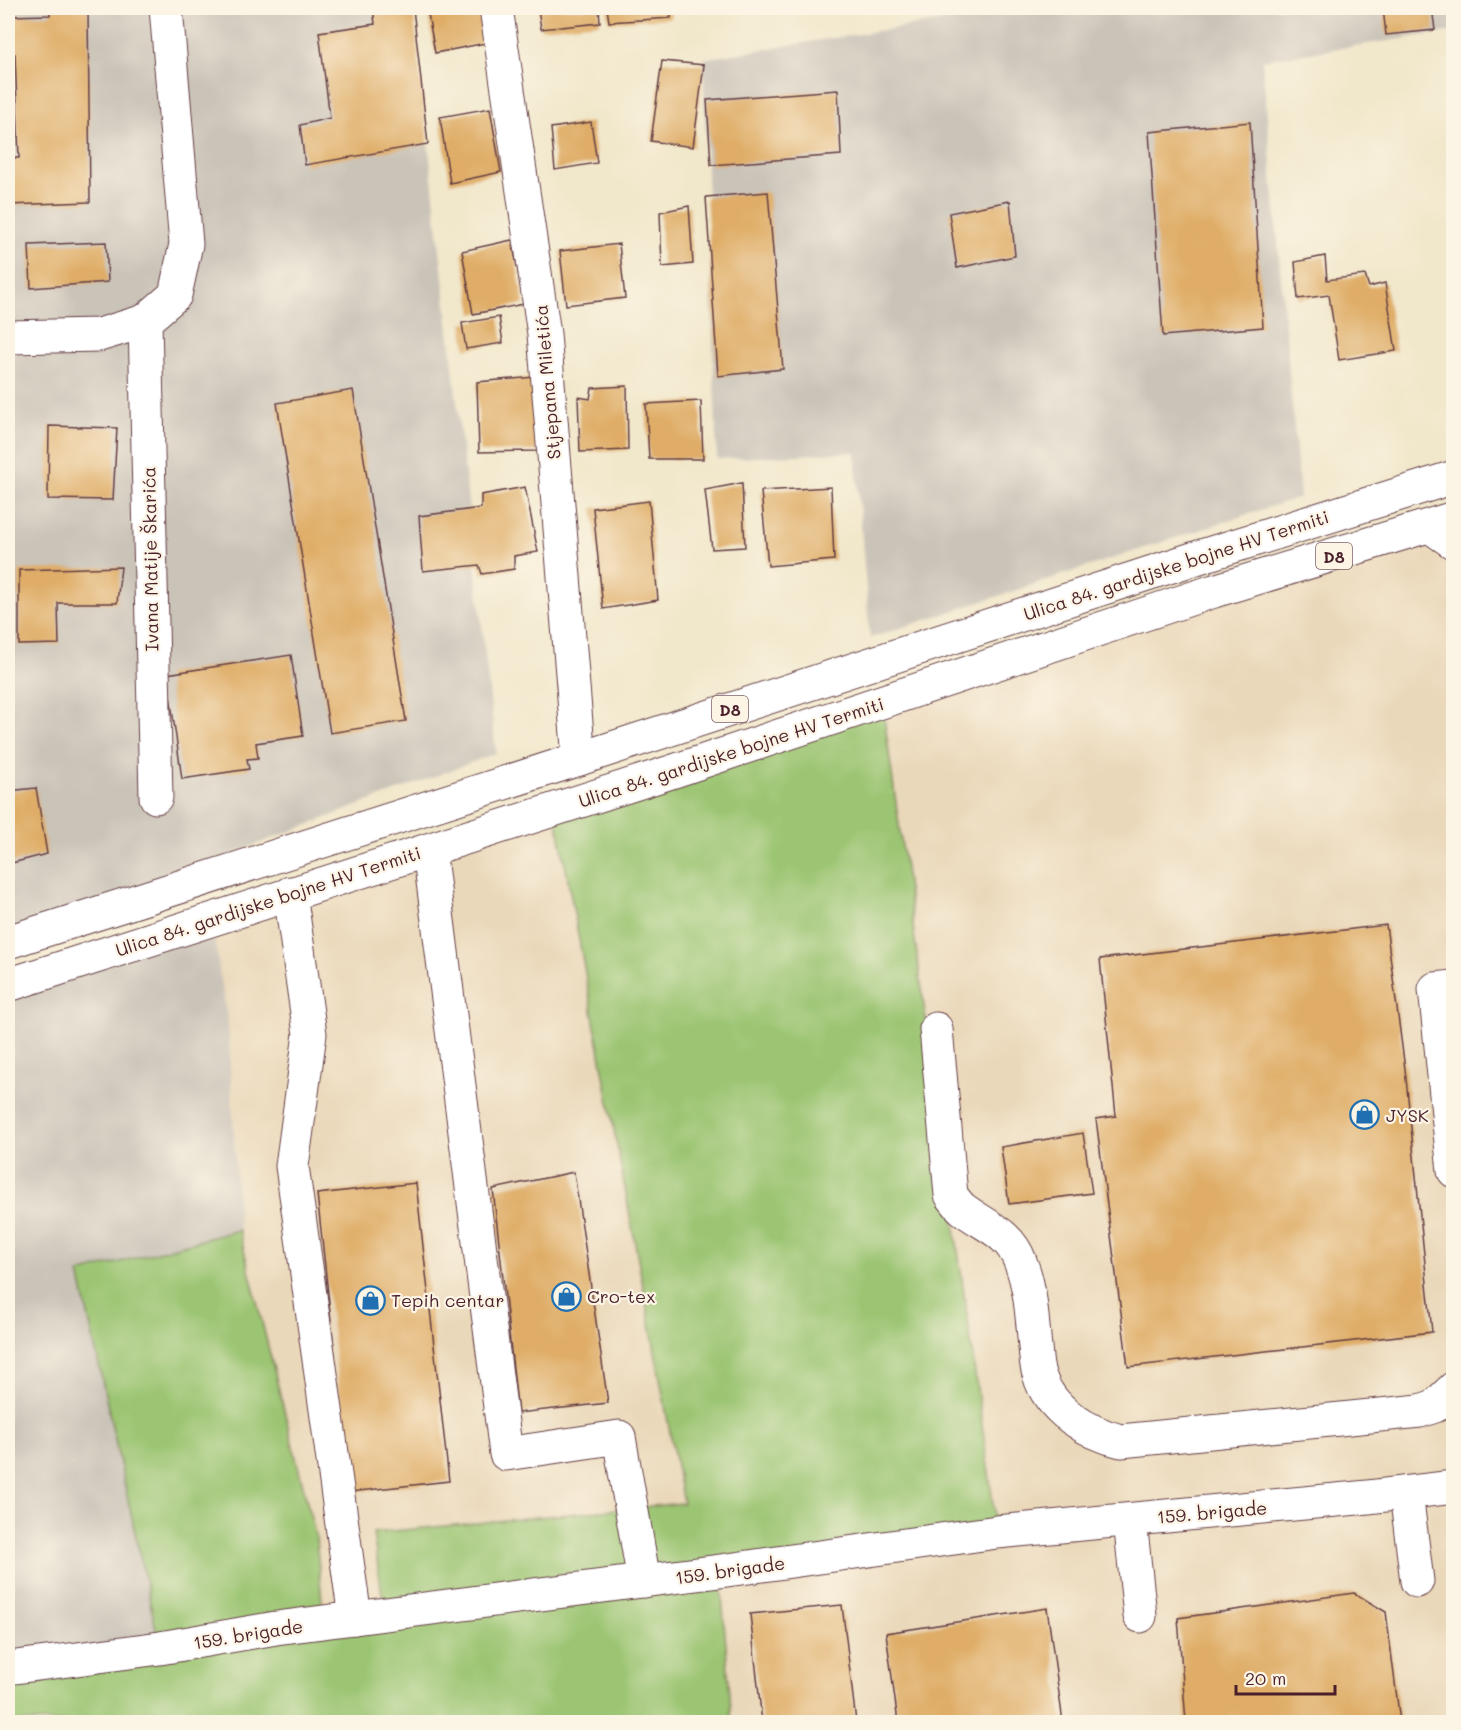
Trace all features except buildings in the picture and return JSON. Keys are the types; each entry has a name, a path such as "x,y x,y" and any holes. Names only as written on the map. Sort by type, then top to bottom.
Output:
{"main road":[{"path":"8,337 99,335 144,321 176,295 186,244 166,8"},
{"name":"Stjepana Miletića","path":"496,8 544,334 579,759"},
{"name":"Ivana Matije Škarića","path":"144,321 156,797"},
{"name":"Ulica 84. gardijske bojne HV Termiti","path":"8,942 1191,559 1454,477"},
{"name":"Ulica 84. gardijske bojne HV Termiti","path":"8,986 290,893 663,775 1214,591 1446,529"},
{"path":"429,850 506,1454 619,1437 644,1581"},
{"path":"290,893 310,1035 292,1166 355,1618"},
{"path":"1454,987 1435,989 1454,1171"},
{"path":"936,1029 951,1196 963,1209 1004,1235 1020,1260 1029,1296 1039,1375 1049,1394 1064,1412 1083,1427 1102,1436 1121,1441 1420,1411 1435,1406 1454,1388"},
{"name":"159. brigade","path":"8,1668 160,1648 276,1628 644,1581 997,1532 1454,1487"},
{"path":"1406,1493 1417,1581"},
{"path":"1130,1520 1140,1616"}],"shaded area":[{"path":"8,8 413,8 496,753 8,939"},
{"path":"1023,8 1453,8 1453,31 1262,60 1300,497 870,638 855,452 717,459 703,59"},
{"path":"1453,518 1453,1722 732,1722 720,1571 997,1532 882,702"},
{"path":"555,810 683,1503 373,1533 385,1614 323,1622 316,1538 239,1230 228,1023 211,919"},
{"path":"211,919 228,1023 239,1230 79,1274 160,1648 8,1668 8,985"}],"green space":[{"path":"882,702 997,1532 720,1571 732,1722 8,1722 8,1668 160,1648 79,1273 239,1230 316,1538 324,1622 385,1614 373,1533 683,1503 555,810"}],"place":[{"name":"JYSK","path":"1365,1115"},
{"name":"Cro-tex","path":"566,1296"},
{"name":"Tepih centar","path":"370,1300"}]}
